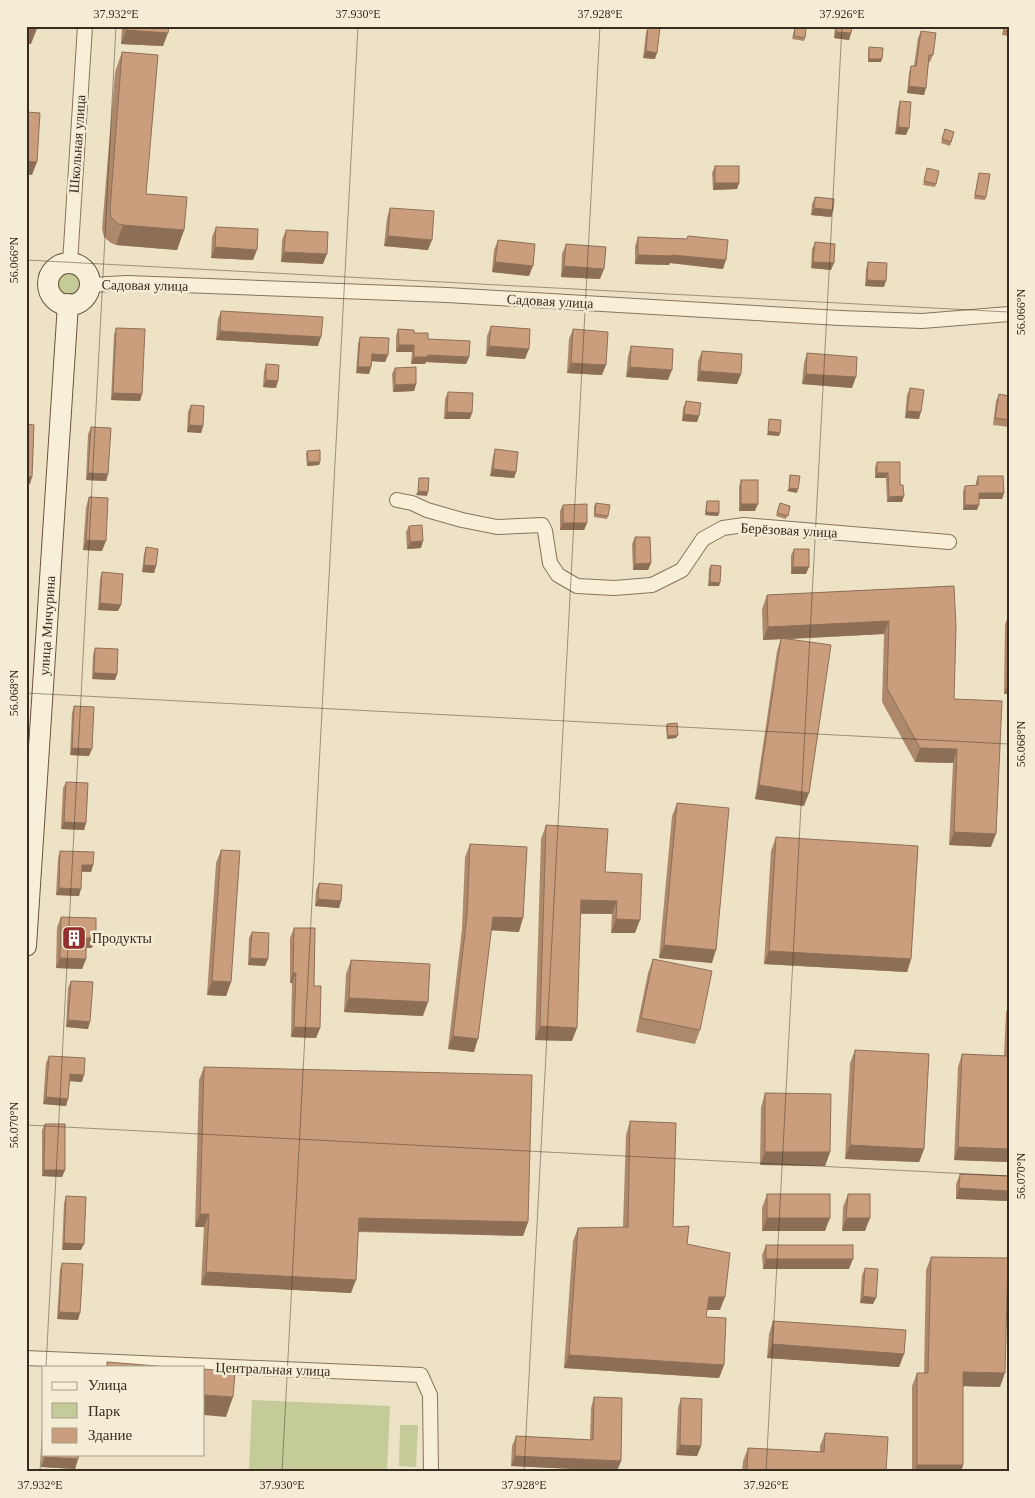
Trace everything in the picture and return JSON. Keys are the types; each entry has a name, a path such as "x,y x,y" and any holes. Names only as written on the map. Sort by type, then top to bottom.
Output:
{"street":[{"name":"Школьная улица","path":"70,263 85,26"},
{"path":"70,263 78,265 85,270 89,277 90,285 88,293 83,299 76,303 68,304 54,298 48,282 55,268 62,264 70,263"},
{"name":"Садовая улица","path":"90,285 127,283 447,294 840,318 922,321 1009,314"},
{"name":"улица Мичурина","path":"26,946 68,304"},
{"name":"Берёзовая улица","path":"397,500 412,503 427,510 462,520 497,527 542,526 545,531 550,563 558,575 577,586 614,588 652,585 682,570 703,539 723,528 744,526 949,542"},
{"name":"Центральная улица","path":"26,1358 422,1375 430,1395 431,1472"}],"green space":[{"path":"69,271 78,275 82,284 78,293 69,297 60,293 56,284 60,275"},
{"path":"252,1400 390,1406 387,1472 249,1472"},
{"path":"400,1425 418,1425 416,1467 399,1466"}],"building":[{"path":"126,26 169,26 168,33 126,30"},
{"path":"648,26 660,27 657,53 646,51"},
{"path":"795,26 806,28 805,38 794,36"},
{"path":"837,26 852,26 851,33 836,32"},
{"path":"1004,26 1009,26 1009,32 1004,31"},
{"path":"921,31 936,33 933,55 929,55 926,88 909,86 911,66 916,66"},
{"path":"869,47 883,48 882,59 869,59"},
{"path":"122,52 158,55 146,194 187,197 184,230 123,225 118,224 111,217 110,209"},
{"path":"900,101 911,102 909,128 898,127"},
{"path":"26,112 40,113 37,162 26,161"},
{"path":"945,129 954,132 951,142 942,139"},
{"path":"715,166 739,166 739,183 715,183"},
{"path":"927,168 939,171 936,184 924,181"},
{"path":"979,173 990,174 986,197 975,195"},
{"path":"815,197 834,199 833,210 814,208"},
{"path":"390,208 434,211 432,240 388,236"},
{"path":"216,227 258,229 257,250 215,247"},
{"path":"286,230 328,232 327,254 284,252"},
{"path":"688,236 728,240 726,260 672,255 638,255 638,237 687,239"},
{"path":"498,240 535,244 533,266 495,262"},
{"path":"815,242 835,244 834,263 813,262"},
{"path":"566,244 606,247 604,269 564,266"},
{"path":"868,262 887,263 886,281 867,280"},
{"path":"221,311 323,317 321,337 220,331"},
{"path":"491,326 530,329 529,349 489,346"},
{"path":"116,328 145,329 142,394 113,393"},
{"path":"398,329 414,330 414,333 428,333 428,339 470,341 469,357 428,355 427,357 414,357 414,345 399,345"},
{"path":"573,329 608,332 606,365 571,363"},
{"path":"360,337 389,338 388,355 372,354 371,367 358,367"},
{"path":"631,346 673,349 672,370 630,367"},
{"path":"702,351 742,354 741,374 700,371"},
{"path":"807,353 857,357 856,377 806,374"},
{"path":"266,364 279,365 278,381 266,380"},
{"path":"416,367 416,384 395,385 395,368"},
{"path":"910,388 924,390 921,412 907,411"},
{"path":"448,392 473,393 472,413 447,412"},
{"path":"999,394 1009,396 1009,420 995,418"},
{"path":"686,401 701,403 699,416 684,414"},
{"path":"191,405 204,406 203,426 189,425"},
{"path":"769,419 781,420 780,433 768,431"},
{"path":"26,424 34,425 32,477 26,477"},
{"path":"91,427 111,428 108,474 88,473"},
{"path":"495,449 518,452 516,472 493,469"},
{"path":"320,450 320,462 308,462 307,451"},
{"path":"877,462 900,462 900,485 903,485 904,496 889,497 888,473 877,473"},
{"path":"790,475 800,476 798,489 789,488"},
{"path":"978,476 1003,476 1004,493 979,493 979,505 965,505 965,486 978,485"},
{"path":"419,478 429,478 428,492 418,491"},
{"path":"741,480 758,480 758,504 741,504"},
{"path":"89,497 108,498 106,541 86,540"},
{"path":"707,501 719,501 719,513 706,512"},
{"path":"596,503 610,505 608,516 595,514"},
{"path":"780,503 790,506 788,516 777,513"},
{"path":"587,504 587,523 563,523 563,505"},
{"path":"422,525 423,541 410,542 409,526"},
{"path":"635,537 650,537 651,563 635,564"},
{"path":"146,547 158,549 156,566 144,565"},
{"path":"794,549 809,549 809,567 793,567"},
{"path":"711,565 721,566 720,583 710,582"},
{"path":"102,572 123,574 121,605 100,603"},
{"path":"954,586 956,627 954,699 1002,701 996,834 954,832 957,749 920,748 887,688 889,621 768,627 767,595"},
{"path":"781,638 831,645 809,793 759,785"},
{"path":"95,648 118,649 117,674 94,673"},
{"path":"74,706 94,707 92,749 72,748"},
{"path":"677,723 678,735 668,736 667,724"},
{"path":"66,782 88,783 86,823 64,822"},
{"path":"677,803 729,808 716,950 664,945"},
{"path":"546,825 608,829 605,872 642,874 640,920 616,919 617,901 581,900 577,1028 540,1026"},
{"path":"776,837 918,846 911,959 769,951"},
{"path":"470,844 527,847 523,918 493,917 478,1039 453,1036 467,915"},
{"path":"221,850 240,851 231,982 212,981"},
{"path":"60,851 94,852 93,865 82,865 81,889 59,888"},
{"path":"319,883 342,885 341,901 318,899"},
{"name":"Продукты","path":"61,917 96,918 96,938 86,938 86,959 60,958"},
{"path":"294,928 315,928 314,986 321,986 320,1028 294,1027 296,973 293,973"},
{"path":"252,932 269,933 268,959 250,958"},
{"path":"653,959 712,971 700,1030 641,1018"},
{"path":"351,960 430,964 428,1002 349,998"},
{"path":"71,981 93,982 90,1022 68,1020"},
{"path":"1009,1034 1009,1149 958,1147 962,1054 1008,1056"},
{"path":"855,1050 929,1054 924,1149 850,1145"},
{"path":"49,1056 85,1058 84,1075 70,1074 68,1099 46,1097"},
{"path":"204,1067 532,1075 528,1222 359,1218 356,1280 206,1272 209,1214 200,1214"},
{"path":"765,1093 831,1094 830,1152 765,1152"},
{"path":"630,1121 676,1123 673,1227 689,1226 687,1244 730,1253 725,1297 709,1297 706,1317 726,1318 724,1365 569,1355 578,1228 628,1227"},
{"path":"45,1124 65,1124 65,1170 44,1170"},
{"path":"960,1174 1009,1176 1009,1191 959,1188"},
{"path":"767,1194 830,1194 830,1218 767,1218"},
{"path":"848,1194 870,1194 870,1218 846,1218"},
{"path":"66,1196 86,1197 84,1244 64,1243"},
{"path":"766,1245 853,1245 853,1259 766,1259"},
{"path":"931,1257 1008,1258 1005,1373 963,1372 963,1465 917,1465 917,1373 928,1373"},
{"path":"62,1263 83,1264 80,1313 59,1312"},
{"path":"865,1268 878,1269 876,1298 863,1296"},
{"path":"773,1321 906,1330 904,1354 772,1344"},
{"path":"107,1362 157,1366 107,1366"},
{"path":"205,1369 235,1372 233,1397 205,1395"},
{"path":"594,1397 622,1398 621,1461 515,1456 516,1436 593,1440"},
{"path":"681,1398 702,1399 701,1446 680,1445"},
{"path":"825,1433 888,1437 886,1472 747,1472 748,1448 824,1452"},
{"path":"45,1456 79,1456 78,1459"}],"place":[{"name":"Продукты","path":"74,938"}]}
